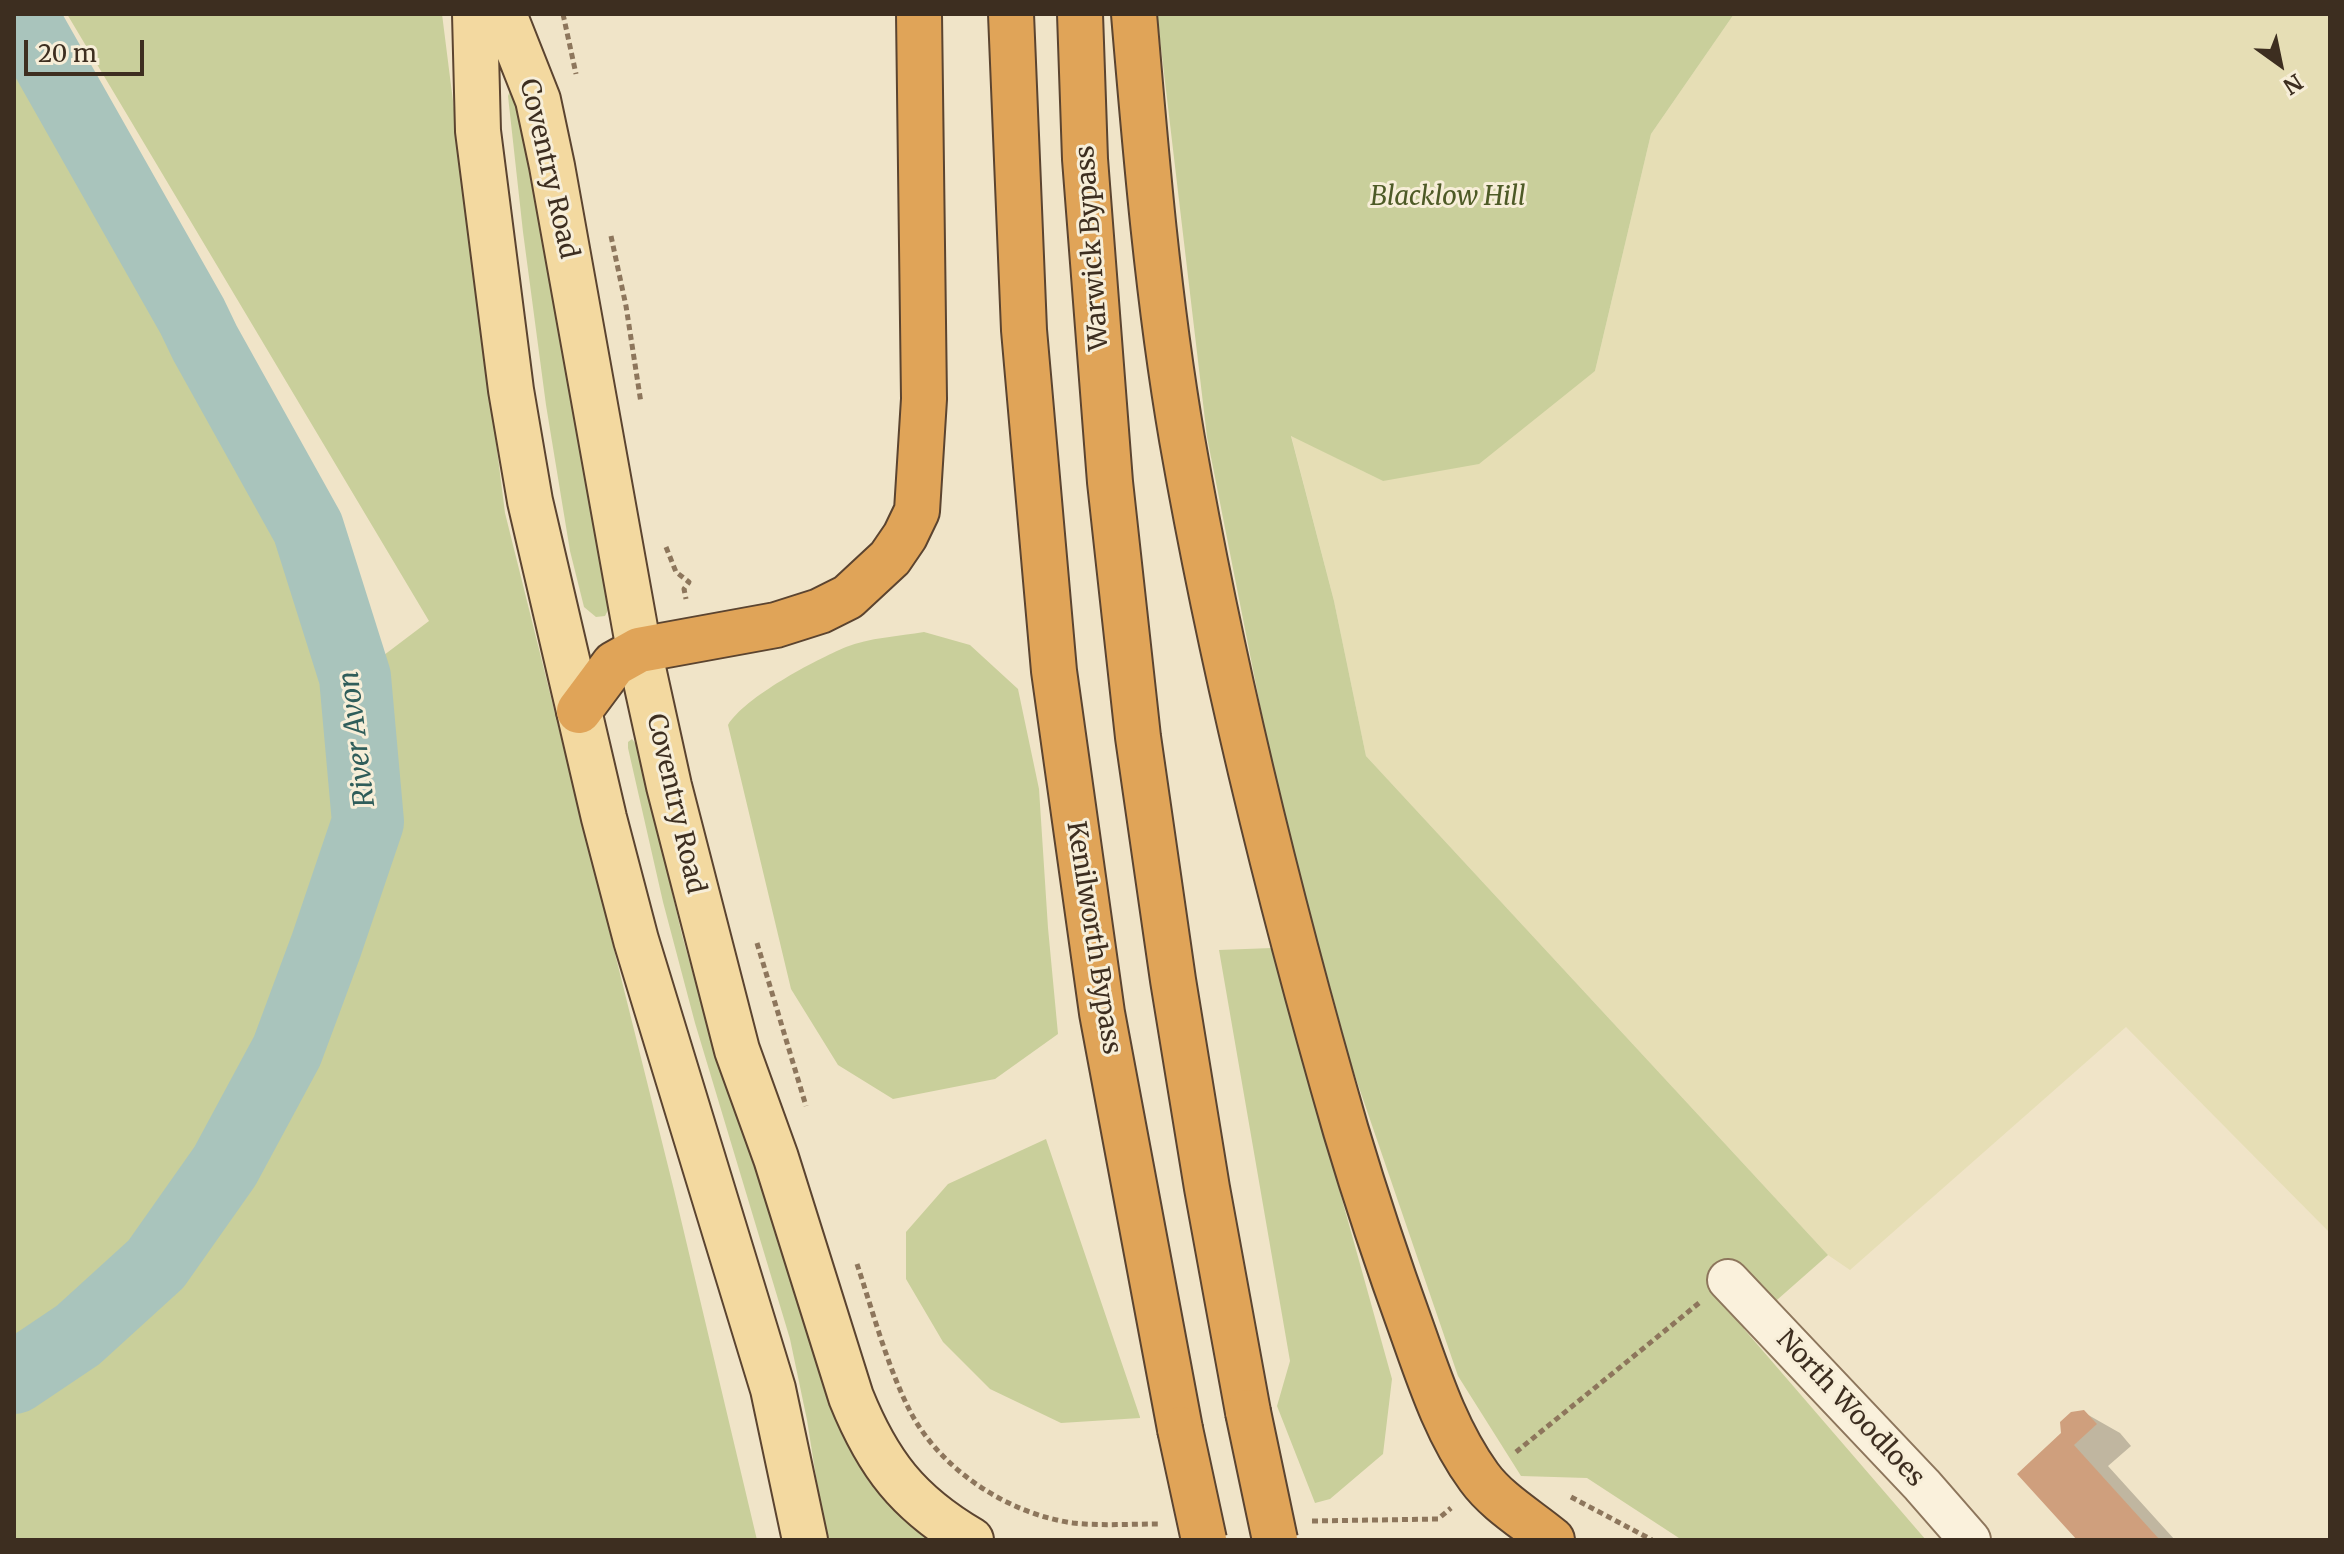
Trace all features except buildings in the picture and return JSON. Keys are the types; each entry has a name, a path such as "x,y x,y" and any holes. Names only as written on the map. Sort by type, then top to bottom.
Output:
{"highway":[{"path":"579,711 614,664 639,650 776,625 820,611 848,597 890,558 905,536 917,511 924,399 919,14"},
{"name":"Kenilworth Bypass","path":"1011,14 1024,330 1054,671 1102,1013 1180,1429 1185,1532"},
{"name":"Warwick Bypass","path":"1080,14 1085,159 1110,482 1155,862 1207,1188 1248,1412 1290,1530"},
{"path":"1134,14 1150,203 1182,436 1212,598 1247,757 1328,1066 1390,1269 1439,1404 1482,1482 1552,1540"}],"main road":[{"name":"Coventry Road","path":"475,14 478,131 511,390 530,501 636,940 773,1389 805,1540"},
{"name":"Coventry Road","path":"504,14 538,100 639,650 676,816 737,1050 776,1158 851,1397 876,1451 910,1495 950,1528 971,1540"}],"street":[{"name":"North Woodloes","path":"1728,1280 1970,1540"}],"path":[{"path":"756,939 809,1116"},
{"path":"853,1251 902,1394 913,1417 963,1474 1009,1503 1040,1515 1072,1522 1185,1532"},
{"path":"1522,1458 1514,1454 1728,1280"},
{"path":"1565,1493 1652,1540"},
{"path":"1290,1530 1438,1519 1457,1503"}],"shaded area":[{"path":"1734,14 2330,14 2330,1233 2126,1027 1850,1270 1828,1255 1366,756 1334,601 1291,435 1383,481 1595,371 1651,134"}],"green space":[{"path":"14,14 21,14 308,528 355,677 429,621 67,14 442,14 505,513 674,1190 757,1540 14,1540"},
{"name":"Blacklow Hill","path":"1157,14 1734,14 1651,134 1595,371 1479,464 1383,481 1291,436 1334,601 1366,756 1828,1255 1744,1329 1926,1540 1682,1540 1587,1478 1521,1476 1458,1376 1352,1067 1278,796 1207,437"},
{"path":"512,86 518,97 610,606 605,616 596,617 584,607 570,551 546,405 523,232 508,96"},
{"path":"924,632 970,645 1018,689 1039,789 1058,1034 995,1079 893,1099 838,1065 791,989 728,725 765,691 833,653 864,641"},
{"path":"632,739 638,747 682,935 709,1031 737,1109 933,1540 826,1540 807,1420 790,1339 695,1023 663,902 628,748 628,742"},
{"path":"1272,948 1392,1379 1383,1454 1330,1499 1315,1503 1277,1406 1290,1361 1219,950"},
{"path":"1046,1139 1140,1418 1061,1423 990,1389 943,1342 906,1279 906,1232 948,1184"}],"waterway":[{"name":"River Avon","path":"14,1378 78,1335 156,1264 225,1166 287,1051 368,822 355,677 308,528 21,14"}]}
